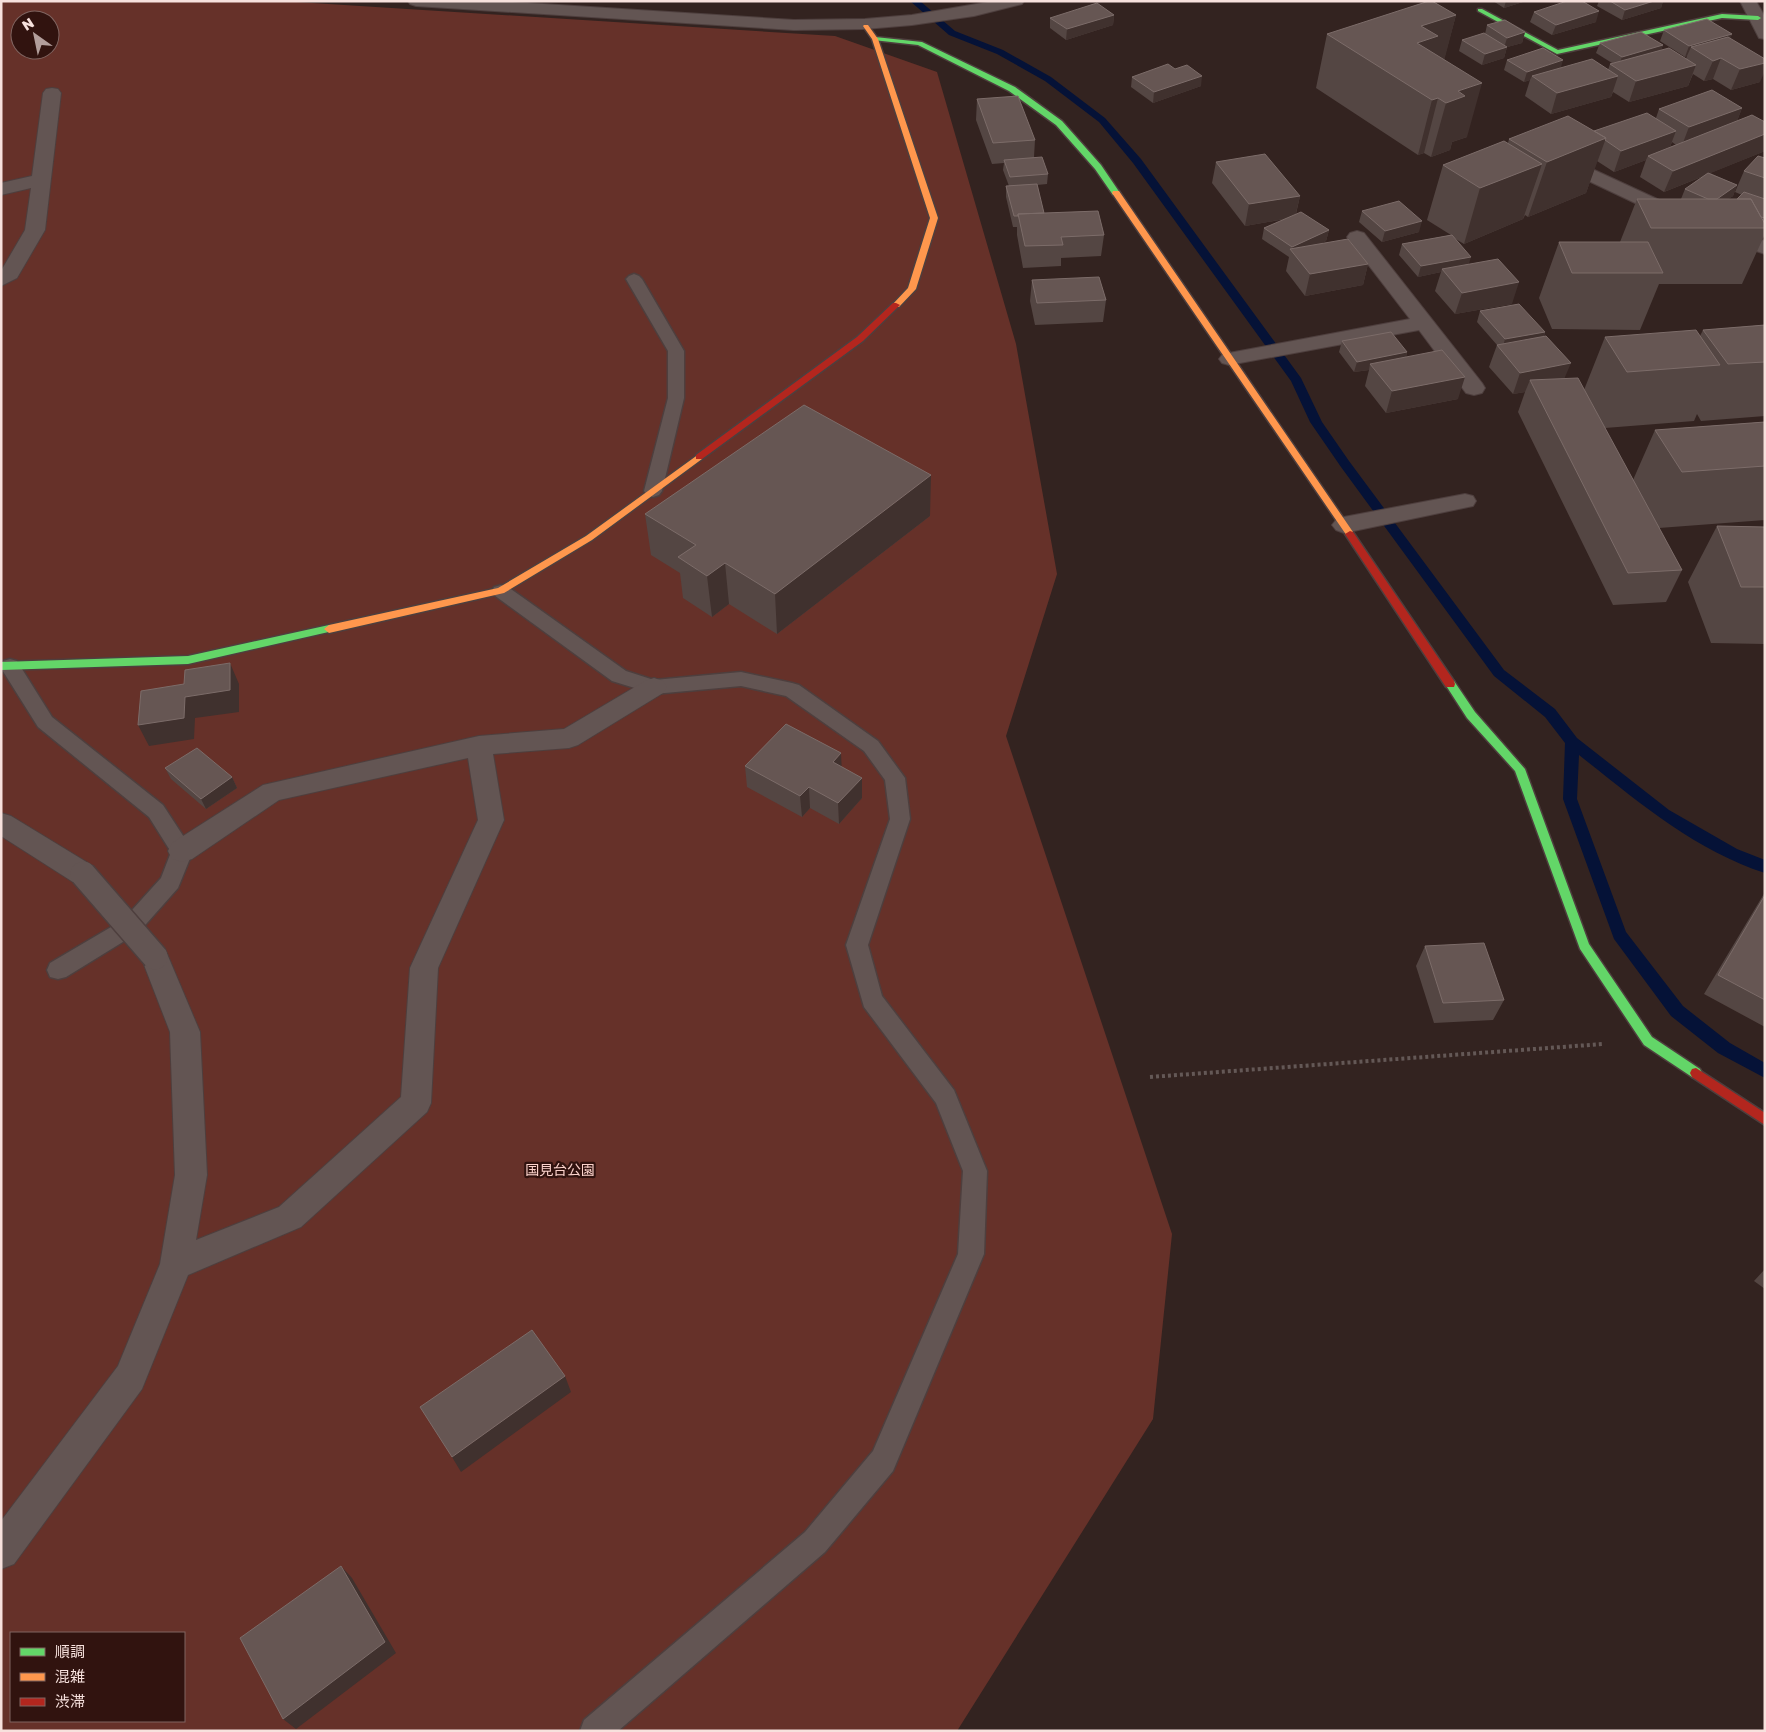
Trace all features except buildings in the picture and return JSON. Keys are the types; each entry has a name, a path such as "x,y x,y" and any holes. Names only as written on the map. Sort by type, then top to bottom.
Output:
{"street":[{"path":"416,1 794,25 866,24 912,20 974,11 1016,1"},
{"path":"1748,1 1765,34"},
{"path":"1480,10 1557,52 1722,16 1758,18"},
{"path":"5,666 188,660 501,591 589,538 860,339 912,289 934,218 875,39 866,24"},
{"path":"875,39 920,43 1012,89 1059,124 1098,167 1344,525 1471,715 1520,769 1584,946 1648,1041 1765,1120"},
{"path":"1,280 10,274 35,230 52,93"},
{"path":"1564,162 1699,224 1765,248"},
{"path":"1,189 41,180"},
{"path":"1357,237 1474,388"},
{"path":"1229,359 1424,323"},
{"path":"1344,525 1465,501"},
{"path":"182,851 272,792 479,746 569,738 654,687"},
{"path":"176,1264 290,1217 416,1104 424,968 491,820 479,746"},
{"path":"1,823 83,874 155,957 185,1032 191,1175 176,1264 130,1377 1,1551"}],"lane":[{"path":"634,279 676,351 676,398 653,491"},
{"path":"501,591 619,676 654,687 741,679 792,690 871,746 895,778 900,819 856,945 872,1000 946,1097 975,1171 971,1254 884,1461 815,1542 595,1731"},
{"path":"5,666 45,722 156,811 182,851 170,882 131,926 58,970"}],"path":[{"path":"1150,1077 1648,1041"}],"green space":[{"name":"国見台公園","path":"1,1 281,1 835,36 937,72 1016,344 1057,574 1006,736 1172,1234 1153,1419 957,1731 1,1731"}],"waterway":[{"path":"914,1 952,33 1000,52 1048,79 1102,120 1137,161 1297,381 1316,422 1345,464 1499,673 1550,713 1572,742"},
{"path":"1572,742 1664,814 1732,853 1765,867"},
{"path":"1572,742 1570,799 1619,935 1677,1011 1724,1048 1765,1071"}],"traffic: fast":[{"path":"1480,10 1557,52 1722,16 1758,18"},
{"path":"875,39 920,43 1012,89 1059,123 1098,167 1116,193"},
{"path":"1,666 188,660 329,629"},
{"path":"1450,684 1471,715 1520,769 1584,946 1648,1041 1696,1073"}],"traffic: slow":[{"path":"866,26 875,39 934,218 912,289 896,305"},
{"path":"1116,193 1350,534"},
{"path":"329,629 501,591 589,538 699,457"}],"traffic: jam":[{"path":"699,457 860,339 896,305"},
{"path":"1350,534 1450,684"},
{"path":"1696,1073 1765,1120"}]}
